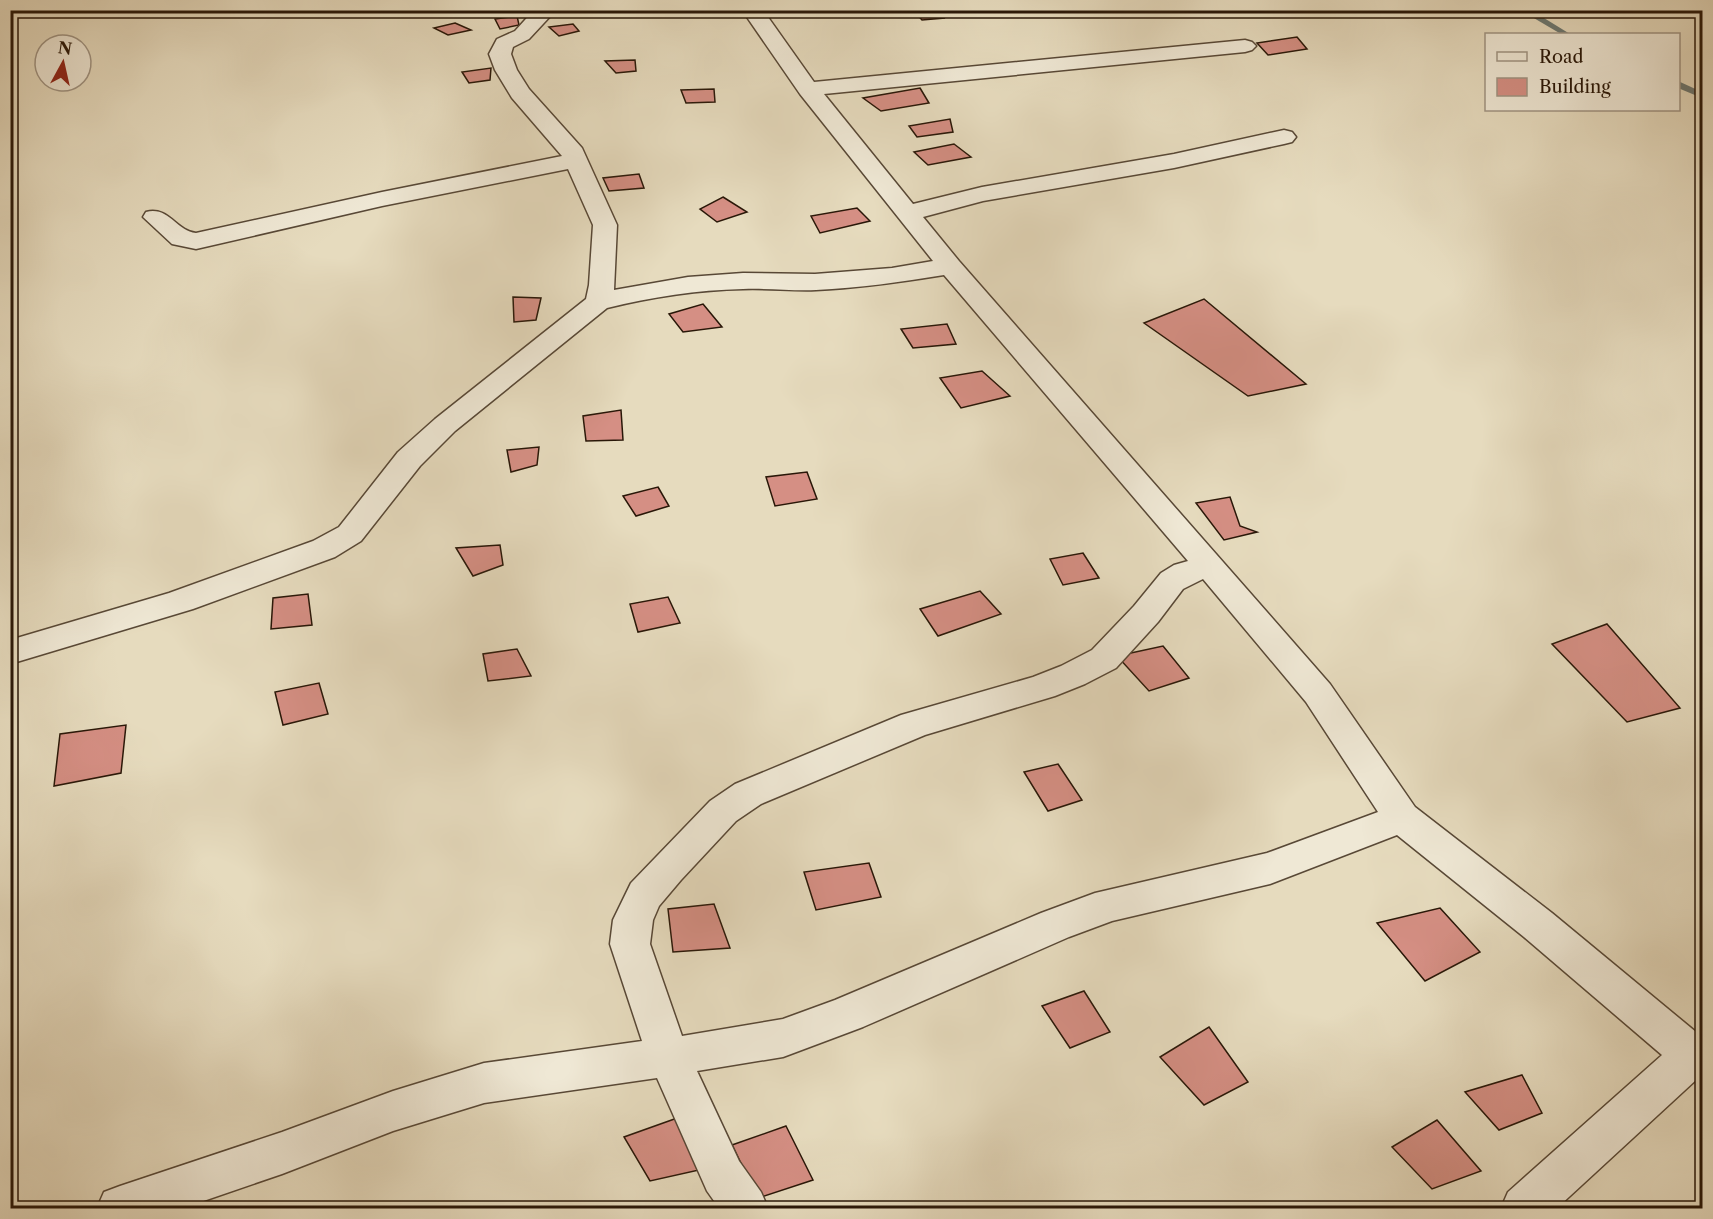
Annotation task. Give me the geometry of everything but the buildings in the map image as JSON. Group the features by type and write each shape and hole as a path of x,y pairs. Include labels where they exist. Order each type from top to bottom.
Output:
{"street":[{"path":"546,10 522,35 504,43 500,54 506,70 520,93 552,126 577,160 605,225 602,285 598,302"},
{"path":"752,10 808,88 950,266 1318,693 1402,818 1520,911 1698,1059 1524,1209"},
{"path":"808,88 1245,46"},
{"path":"909,213 982,194 1174,160 1284,137"},
{"path":"155,218 181,238 196,241 577,160"},
{"path":"10,652 180,601 324,549 342,540 357,526 409,459 445,425 598,302 639,292 687,285 742,281 815,282 892,276 950,266"},
{"path":"745,1209 723,1176 669,1057 630,944 633,920 645,895 723,811 748,794 914,725 1031,691 1073,675 1104,659 1131,631 1172,581 1185,573 1210,565"},
{"path":"120,1209 282,1153 393,1111 484,1083 669,1057 783,1038 848,1014 1055,925 1110,905 1270,868 1402,818"}],"waterway":[{"path":"1524,10 1564,33"},
{"path":"1680,85 1702,95"}]}
